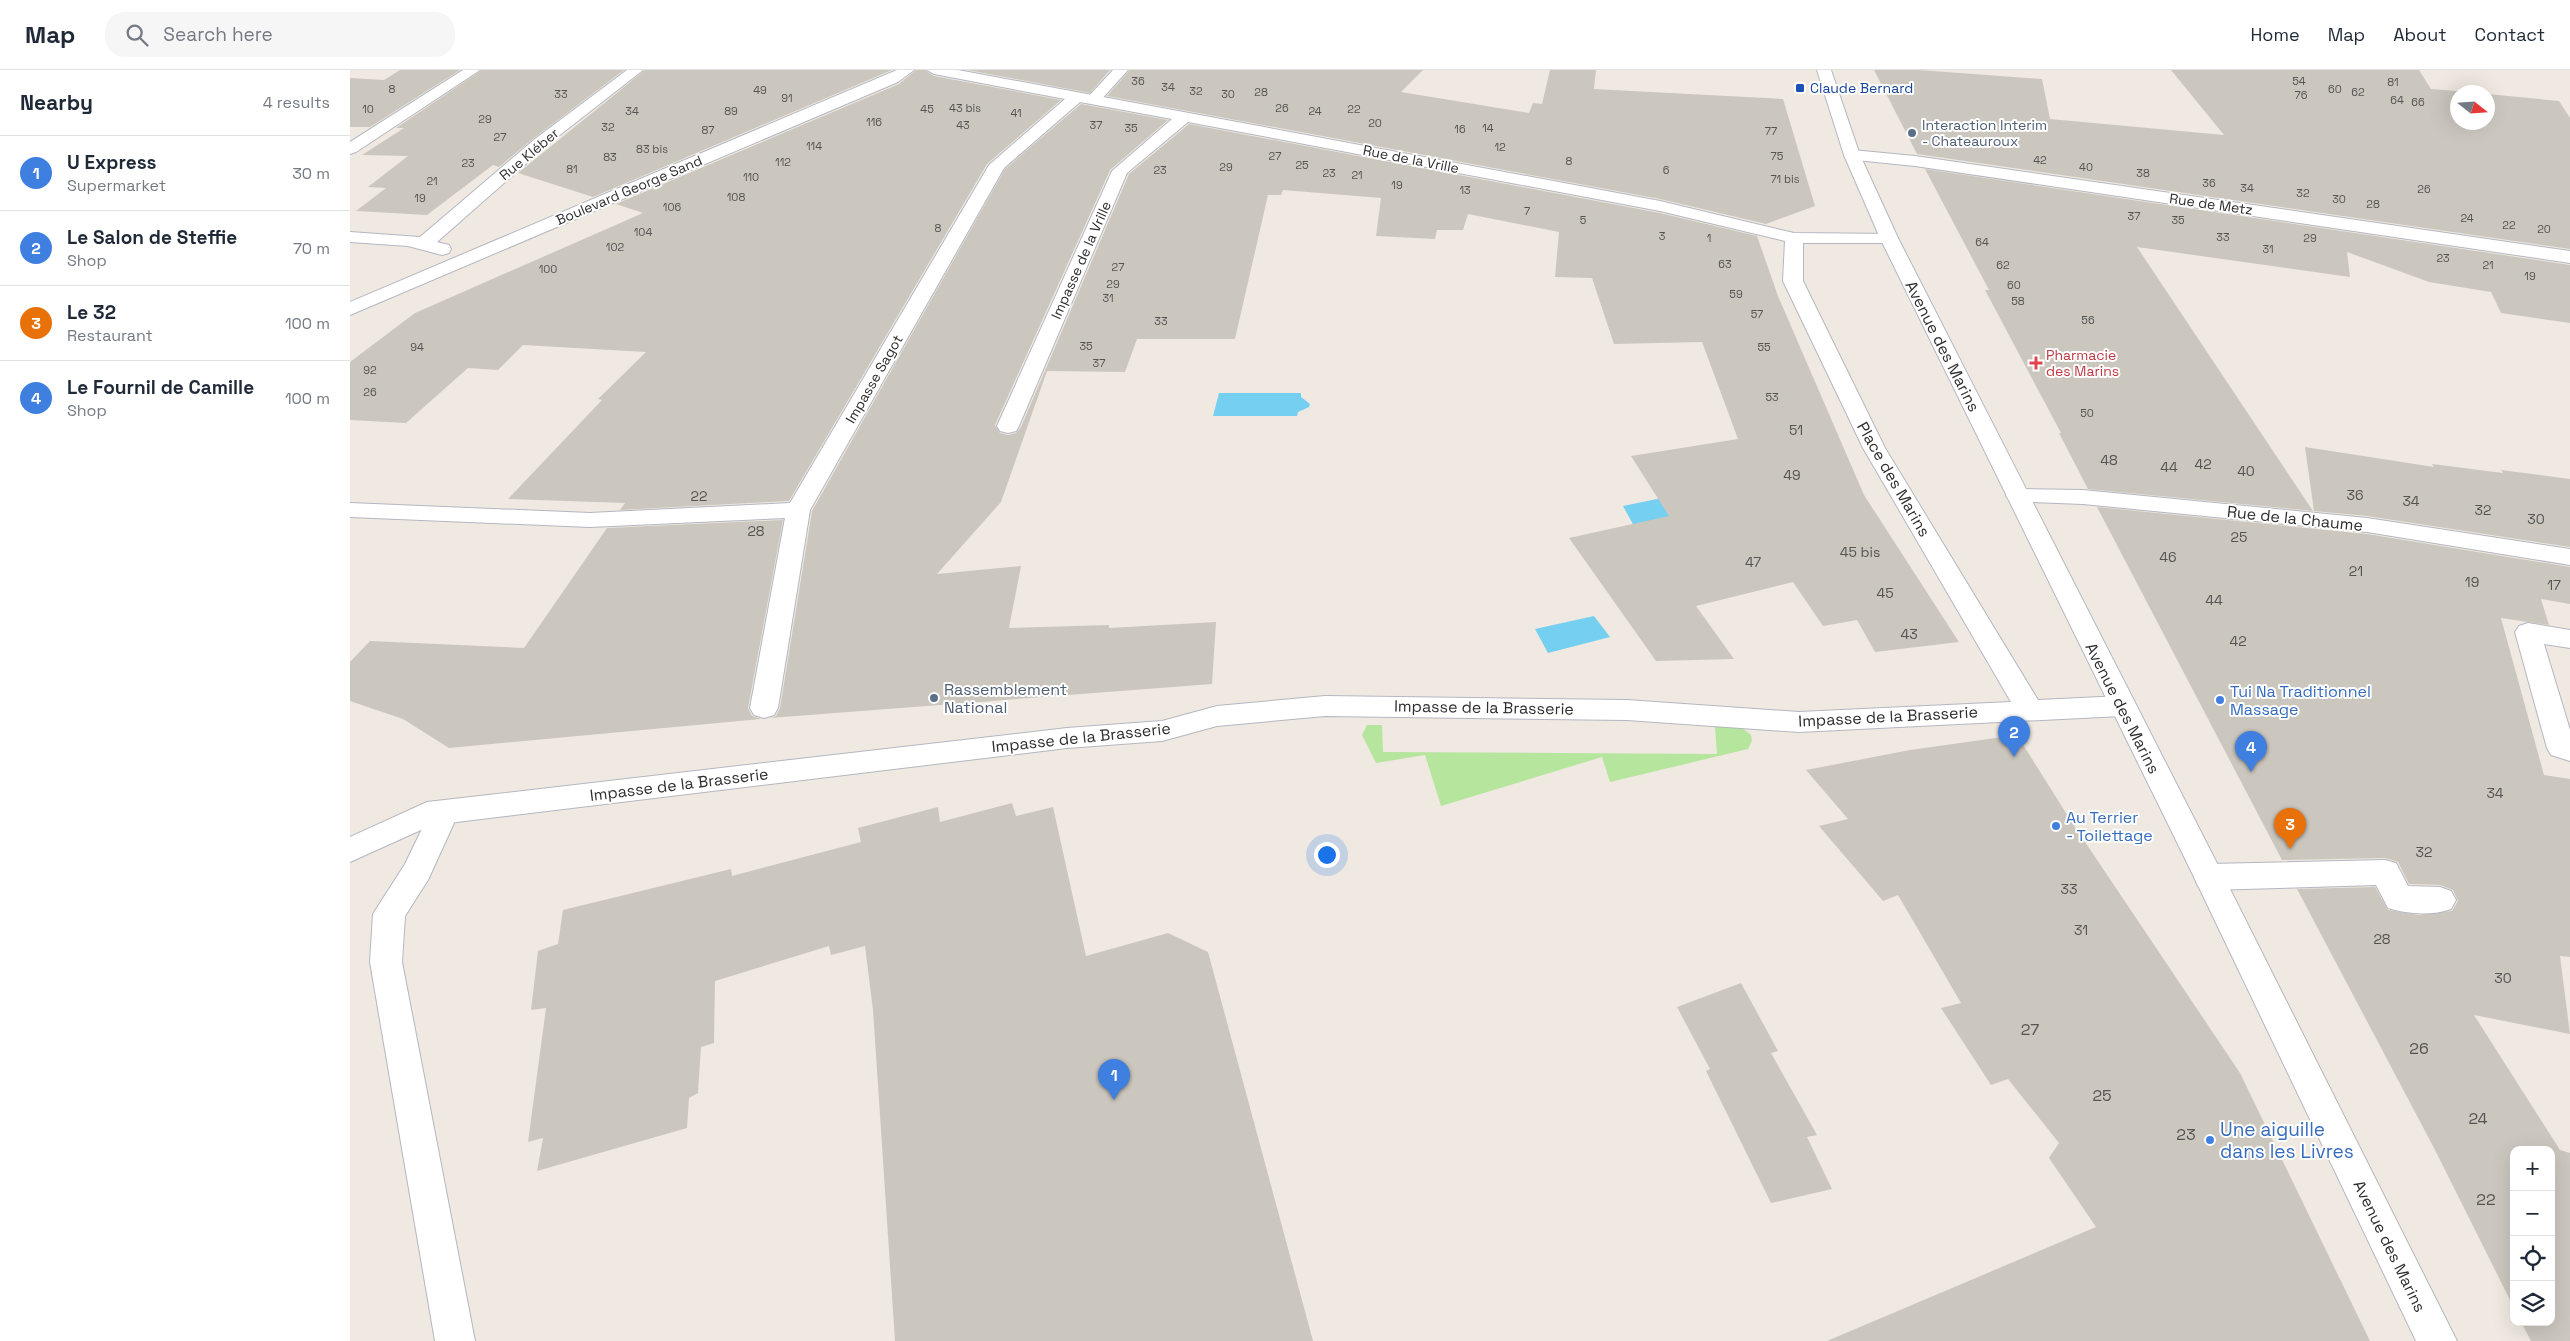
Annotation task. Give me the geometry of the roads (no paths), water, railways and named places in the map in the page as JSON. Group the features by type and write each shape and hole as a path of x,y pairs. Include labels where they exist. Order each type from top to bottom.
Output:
{"street":[{"path":"350,149 473,70"},
{"name":"Rue Kléber","path":"426,242 541,142 636,70"},
{"name":"Boulevard George Sand","path":"350,309 893,78 907,70"},
{"name":"Rue de la Vrille","path":"934,70 1660,206 1794,238 1888,238"},
{"name":"Impasse Sagot","path":"764,708 798,510 997,165 1121,70"},
{"name":"Avenue des Marins","path":"1824,70 1852,155 1888,238 2209,876 2437,1341"},
{"name":"Impasse de la Vrille","path":"1008,426 1120,171 1185,116"},
{"name":"Rue de Metz","path":"1852,155 1924,162 2570,257"},
{"path":"350,237 404,238 426,242 465,259"},
{"name":"Place des Marins","path":"1794,238 1793,281 1874,448 2029,709"},
{"name":"Rue de la Chaume","path":"2018,496 2084,497 2367,525 2570,557"},
{"path":"350,510 590,520 798,510"},
{"path":"2570,639 2528,632 2561,748 2570,750"},
{"name":"Impasse de la Brasserie","path":"350,850 427,814 1067,738 1162,731 1217,716 1325,706 1627,710 1800,722 2029,709 2122,706"},
{"path":"444,812 418,871 389,914 386,962 455,1341"},
{"path":"2209,876 2385,872 2399,899 2440,900"}],"water":[{"path":"1219,393 1301,393 1301,397 1310,404 1309,407 1298,412 1297,416 1213,416"},
{"path":"1691,492 1706,512 1635,528 1623,506"},
{"path":"1594,616 1610,637 1548,653 1535,629"}],"place":[{"name":"Claude Bernard","path":"1800,88"},
{"name":"Interaction Interim - Chateauroux","path":"1912,133"},
{"name":"Pharmacie des Marins","path":"2036,363"},
{"name":"Rassemblement National","path":"934,698"},
{"name":"Tui Na Traditionnel Massage","path":"2220,700"},
{"name":"Le Salon de Steffie","path":"2014,757"},
{"name":"Le Fournil de Camille","path":"2251,772"},
{"name":"Au Terrier - Toilettage","path":"2056,826"},
{"name":"Le 32","path":"2290,849"},
{"name":"U Express","path":"1114,1100"},
{"name":"Une aiguille dans les Livres","path":"2210,1140"}]}
